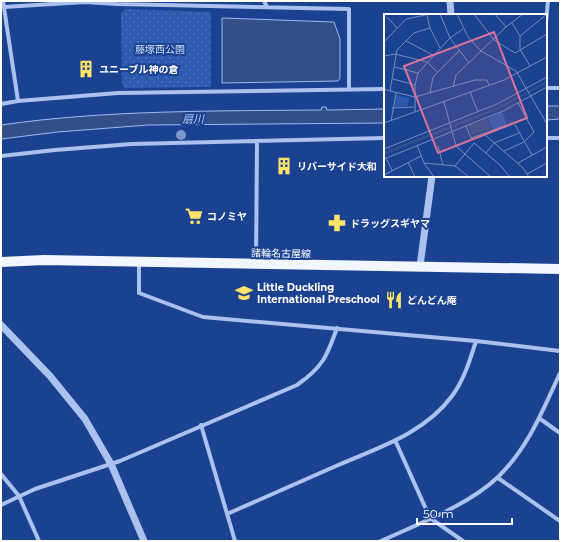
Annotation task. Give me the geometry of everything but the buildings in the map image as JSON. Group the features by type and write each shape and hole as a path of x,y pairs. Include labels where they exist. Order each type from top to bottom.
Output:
{"main road":[{"name":"諸輪名古屋線","path":"1,262 44,260 560,269"}],"street":[{"path":"3,1 18,101"},
{"path":"264,1 267,7"},
{"path":"450,1 451,14"},
{"path":"547,14 548,1"},
{"path":"4,7 85,2 348,9 349,88"},
{"path":"1,104 18,101 118,93 349,88 384,89"},
{"path":"547,88 560,88"},
{"path":"1,156 132,144 384,138"},
{"path":"547,138 560,138"},
{"path":"256,264 257,141"},
{"path":"420,266 432,177"},
{"path":"139,262 139,293 203,317 476,341 560,351"},
{"path":"1,325 50,376 85,419 111,464 144,541"},
{"path":"1,505 35,489 111,464 297,384 308,377 325,358 337,328"},
{"path":"227,514 395,440 424,424 439,412 452,396 465,372 476,341"},
{"path":"381,541 454,508 498,478 528,438 560,373"},
{"path":"539,418 560,433"},
{"path":"201,425 235,541"},
{"path":"395,440 430,518 463,541"},
{"path":"1,474 19,496 39,541"},
{"path":"498,478 560,521"}],"green space":[{"name":"藤塚西公園","path":"125,9 211,12 211,87 125,88 122,84 121,13"}],"water":[{"path":"222,18 334,22 340,39 340,78 338,81 222,83"},
{"path":"547,106 560,106 560,119 547,120"},
{"name":"扇川","path":"322,107 326,107 327,110 384,109 384,123 148,125 58,132 1,139 1,125 80,116 160,112 321,110"}],"place":[{"name":"ユニーブル神の倉","path":"86,69"},
{"name":"リバーサイド大和","path":"284,166"},
{"name":"コノミヤ","path":"194,216"},
{"name":"ドラッグスギヤマ","path":"337,223"},
{"name":"Little Duckling International Preschool","path":"244,293"},
{"name":"どんどん庵","path":"394,300"}]}
